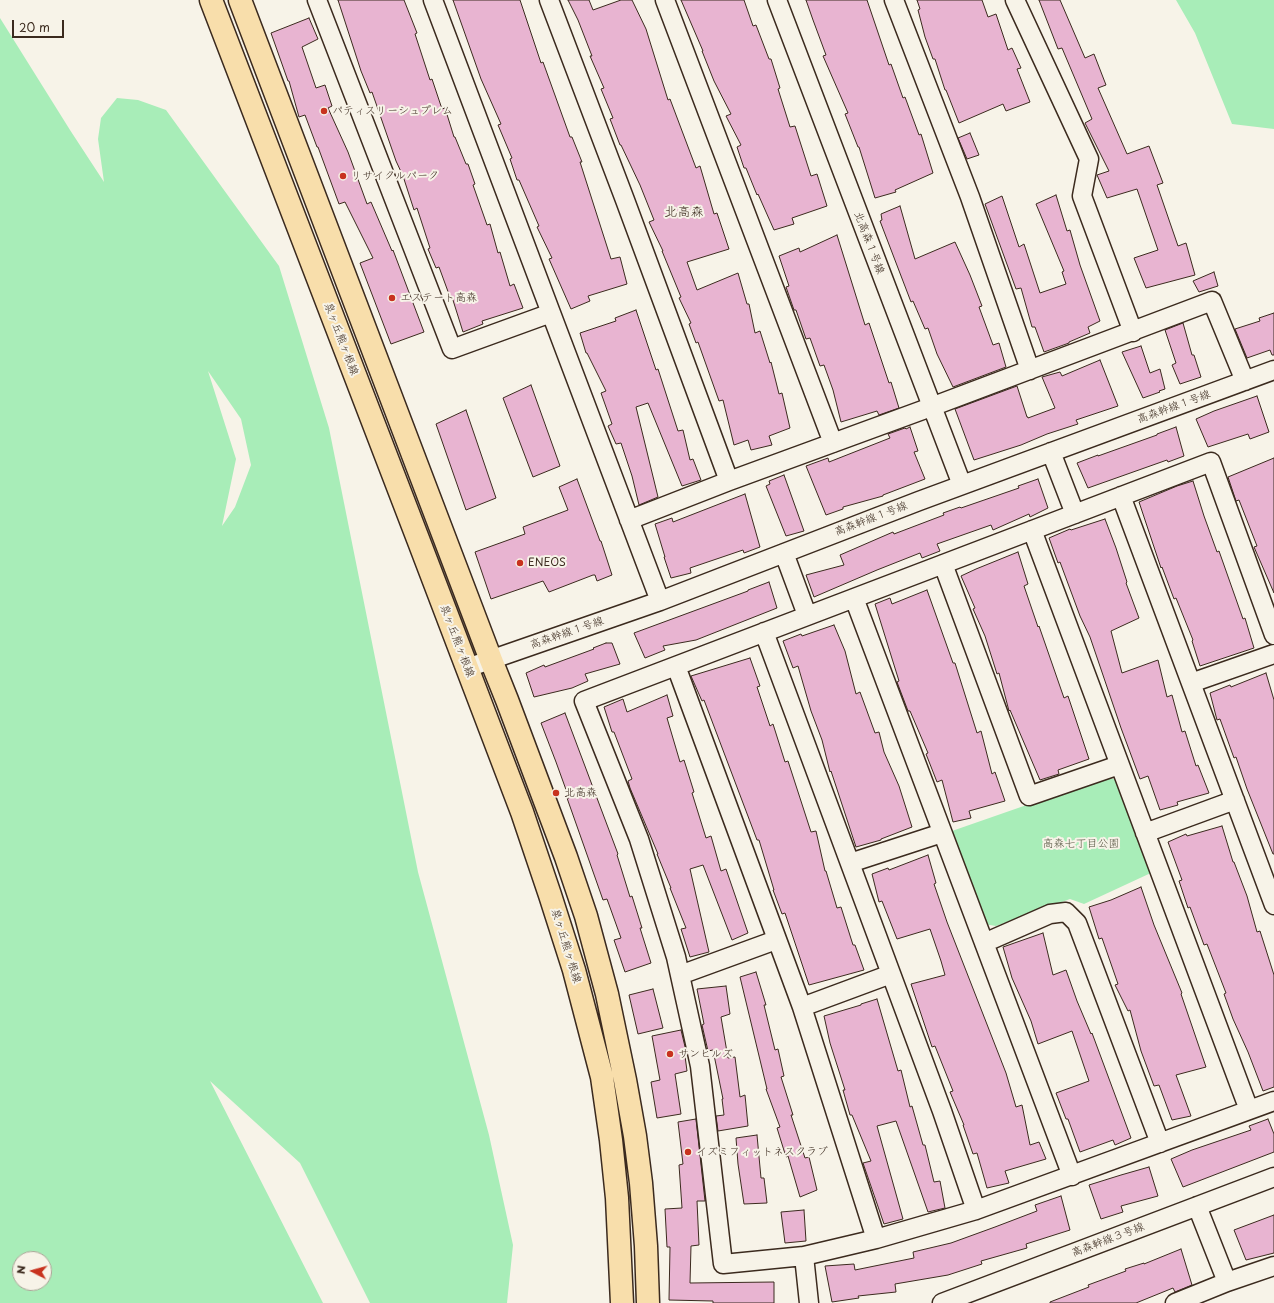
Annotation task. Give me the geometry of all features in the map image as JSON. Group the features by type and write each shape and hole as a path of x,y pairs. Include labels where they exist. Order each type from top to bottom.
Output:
{"main road":[{"name":"泉ヶ丘熊ヶ根線","path":"211,0 416,531 516,798 550,895 574,970 603,1084 616,1191 622,1303"},
{"path":"240,0 490,660 507,700 566,857 586,916 607,994 625,1080 641,1183 646,1246 648,1303"}],"street":[{"path":"317,0 452,349 551,314"},
{"path":"433,0 660,601"},
{"path":"549,0 729,481"},
{"path":"665,0 833,443"},
{"name":"北高森１号線","path":"777,0 962,485"},
{"path":"894,0 970,197 1030,370"},
{"path":"1015,0 1089,159 1082,196 1132,332"},
{"path":"629,520 729,481 932,407 1212,301 1245,381"},
{"name":"高森幹線１号線","path":"467,668 660,601 962,485 1274,370"},
{"path":"1051,452 1075,514"},
{"path":"1274,635 1211,462 584,701 639,839 676,957 700,1066 723,1264 804,1256 876,1239 976,1210 1274,1101"},
{"path":"1121,496 1235,800 1269,877 1274,905"},
{"path":"1032,530 1248,1110"},
{"path":"784,553 807,615"},
{"path":"943,564 1029,796 1119,765"},
{"path":"854,598 1072,1176"},
{"path":"764,632 939,1104 976,1210"},
{"path":"1191,683 1274,654"},
{"path":"676,666 802,1007 876,1239"},
{"path":"1145,833 1235,800"},
{"path":"850,863 942,833"},
{"path":"984,943 1050,914 1066,912 1077,923 1160,1143"},
{"path":"680,975 776,940"},
{"path":"802,1007 891,974"},
{"name":"高森幹線３号線","path":"946,1303 1274,1177"},
{"path":"1197,1206 1227,1282"},
{"path":"804,1256 809,1303"},
{"path":"1177,1303 1227,1282 1274,1266"}],"green space":[{"path":"1176,0 1274,0 1274,129 1232,124 1195,33"},
{"path":"0,18 104,182 98,139 101,118 117,98 138,100 166,110 279,266 329,428 418,872 489,1135 513,1245 507,1303 370,1303 300,1163 210,1081 323,1303 0,1303","holes":["208,371 241,419 251,465 235,507 222,526 236,459"]},
{"name":"高森七丁目公園","path":"1107,777 1120,781 1153,872 1084,904 1070,899 996,926 984,924 952,831"}],"building":[{"path":"338,0 404,0 417,33 415,34 430,80 432,79 442,109 445,108 454,137 466,164 468,164 475,184 473,185 487,225 490,224 498,253 500,252 510,286 514,284 523,308 482,321 483,324 463,332 452,297 450,297 439,267 436,268 428,249 430,248 417,208 414,210 372,92 370,93 361,71"},
{"path":"453,0 520,0 541,63 543,62 570,137 572,137 582,162 580,162 611,259 620,257 627,284 588,296 590,301 571,309 549,259 552,258 537,227 539,226 519,180 517,180 510,159 512,158 498,125 501,124 481,79"},
{"path":"568,0 589,0 593,10 621,0 632,0 646,29 668,100 670,99 696,168 700,166 714,214 717,213 729,249 687,262 697,290 738,273 747,304 749,304 755,333 760,331 770,363 771,362 779,394 782,393 790,428 769,436 772,445 751,450 748,440 734,445 723,400 719,401 698,342 696,343 689,324 691,323 679,298 681,297 663,251 649,222 654,220 640,185 620,145 610,119 613,118 601,89 604,88 590,56 592,56 578,20"},
{"path":"681,0 744,0 753,26 756,25 769,59 771,59 780,88 778,89 790,127 795,126 811,176 817,174 827,206 792,218 794,224 774,230 746,168 744,168 737,147 741,145 726,116 731,114 714,81"},
{"path":"806,0 867,0 889,65 891,64 903,98 905,97 919,135 921,134 933,173 895,190 896,192 875,198 859,147 845,114 848,113 823,56 826,55"},
{"path":"917,0 982,0 988,17 996,14 1008,50 1012,48 1021,68 1017,69 1030,102 1006,111 1003,104 959,123 945,90 935,59 933,59 925,37"},
{"path":"1039,0 1060,0 1085,58 1094,54 1106,85 1098,88 1127,154 1149,146 1163,183 1157,185 1178,246 1186,243 1195,275 1146,288 1134,258 1158,250 1137,189 1107,198 1097,175 1109,171 1085,123 1092,119 1062,48 1058,49"},
{"path":"309,18 318,39 302,47 316,88 325,85 332,106 328,108 348,152 367,204 371,202 392,251 393,250 424,332 391,344 360,263 373,258 345,202 339,204 305,115 299,117 289,81 271,33"},
{"path":"970,133 979,155 967,159 958,138"},
{"path":"1056,195 1067,231 1070,230 1080,265 1100,321 1088,327 1090,333 1069,343 1044,352 1035,327 1032,327 1021,288 1016,289 985,204 1002,196 1019,247 1024,244 1040,293 1066,284 1062,272 1064,271 1036,204"},
{"path":"900,206 915,259 955,242 982,306 979,307 993,345 999,343 1006,367 953,387 937,354 928,328 925,329 913,301 911,302 880,221 882,220 881,214"},
{"path":"837,235 865,325 869,323 899,408 879,415 877,411 841,422 833,390 824,365 820,366 810,338 806,339 796,310 794,310 786,287 789,286 779,256 799,248 800,252"},
{"path":"1214,272 1218,286 1199,292 1193,281"},
{"path":"636,310 656,370 658,369 678,431 683,430 690,460 693,459 701,480 682,486 648,403 636,407 658,497 639,505 632,476 621,443 616,444 608,426 612,424 601,393 606,391 586,353 580,333 616,321 615,318"},
{"path":"1274,313 1274,355 1272,355 1270,350 1247,358 1235,329 1260,321 1259,318"},
{"path":"1183,323 1192,355 1194,355 1201,377 1180,384 1172,365 1176,363 1165,330"},
{"path":"1141,346 1150,373 1160,369 1165,389 1143,398 1122,352"},
{"path":"1100,360 1118,406 1076,420 1078,424 974,460 955,409 1017,386 1028,418 1055,408 1042,377 1060,372 1062,376"},
{"path":"531,385 560,466 533,477 503,398"},
{"path":"1257,396 1269,432 1250,439 1248,434 1208,447 1196,419"},
{"path":"466,410 496,498 466,510 436,424"},
{"path":"910,427 918,451 914,452 925,479 883,496 843,507 843,509 826,515 806,466 828,458 829,462 890,438 888,434"},
{"path":"1176,427 1184,456 1168,462 1167,460 1088,488 1077,463"},
{"path":"1274,458 1274,593 1254,547 1257,546 1239,500 1236,501 1228,477"},
{"path":"784,475 804,531 786,536 766,486 770,484 769,481"},
{"path":"577,479 601,541 612,575 597,581 595,575 593,575 549,592 543,581 491,599 475,552 525,534 523,527 568,510 559,487"},
{"path":"1038,479 1048,508 1030,517 1029,514 993,530 991,525 937,544 940,551 922,558 920,553 814,597 806,575 844,565 840,555 893,532 894,534 944,515 943,513 1019,488 1018,486"},
{"path":"1193,481 1217,552 1219,551 1243,619 1245,618 1254,648 1200,666 1192,641 1193,640 1176,598 1174,599 1162,567 1161,568 1139,502"},
{"path":"745,494 760,547 744,553 743,550 690,568 691,573 671,578 655,524 672,518 673,522"},
{"path":"1105,519 1139,618 1111,631 1122,673 1158,660 1167,697 1172,695 1182,732 1185,731 1196,766 1198,765 1209,793 1177,802 1178,805 1160,810 1148,776 1140,779 1090,637 1080,616 1060,562 1058,563 1049,538 1070,529 1071,530"},
{"path":"1018,552 1028,584 1024,586 1038,627 1039,626 1064,698 1068,696 1089,759 1058,770 1059,774 1040,780 1010,710 1009,711 999,673 997,674 985,636 973,609 975,608 961,576"},
{"path":"769,582 777,608 696,640 663,646 665,650 645,658 634,633"},
{"path":"927,590 953,663 955,663 977,733 981,731 992,774 995,772 1005,801 969,811 971,818 953,822 942,780 937,782 926,754 928,753 910,711 908,711 897,682 899,681 875,604 890,598 892,604"},
{"path":"834,625 845,651 856,694 860,692 875,733 879,732 884,752 899,786 912,827 881,840 856,847 831,771 830,772 822,740 811,711 798,666 793,668 783,641 801,634 802,636"},
{"path":"606,643 612,643 620,664 585,674 588,681 572,688 534,697 526,673 544,665 545,667 594,649 593,648"},
{"path":"750,658 760,686 757,687 770,726 773,724 785,762 788,761 811,832 816,831 825,871 837,908 841,907 853,945 855,945 864,970 809,985 785,913 782,914 773,890 759,840 757,840 704,700 702,701 691,676"},
{"path":"1266,673 1274,700 1274,854 1247,789 1236,757 1234,758 1220,719 1217,720 1210,693 1230,685 1231,687"},
{"path":"667,695 673,716 667,718 680,762 684,760 694,792 692,793 706,838 711,836 721,871 726,869 748,933 732,940 703,865 690,869 709,952 690,957 681,929 686,928 658,854 630,788 628,781 632,779 614,732 612,732 604,707 623,699 627,712"},
{"path":"565,713 618,854 617,855 630,897 632,896 642,928 640,928 651,963 625,972 614,940 621,938 607,899 603,900 567,798 569,798 541,723"},
{"path":"1222,826 1233,862 1247,896 1257,932 1260,931 1274,975 1274,1087 1263,1091 1233,1019 1224,994 1226,993 1207,944 1204,945 1190,907 1188,908 1179,881 1182,880 1168,842 1186,834 1187,836"},
{"path":"928,855 936,883 934,884 947,922 1006,1073 1016,1107 1022,1105 1030,1145 1039,1142 1046,1159 1005,1171 1009,1183 987,1188 977,1153 973,1154 964,1125 950,1092 953,1091 935,1046 932,1047 911,984 945,975 930,929 897,939 882,901 879,902 872,874 888,868 889,870"},
{"path":"1141,887 1154,925 1182,993 1181,994 1206,1067 1176,1075 1191,1116 1172,1120 1159,1085 1154,1086 1141,1051 1130,1010 1128,1011 1115,985 1118,984 1102,938 1099,939 1089,907 1111,900"},
{"path":"1043,933 1053,975 1066,970 1077,1001 1091,1034 1092,1033 1131,1138 1115,1145 1113,1140 1080,1152 1068,1119 1066,1119 1056,1093 1089,1081 1072,1031 1038,1044 1031,1021 1012,978 1003,947"},
{"path":"756,972 766,1005 764,1005 775,1050 778,1049 784,1076 781,1077 793,1115 791,1115 805,1158 809,1157 817,1190 800,1197 788,1156 786,1157 777,1128 780,1127 766,1089 740,977"},
{"path":"726,986 730,1014 721,1017 728,1058 735,1057 740,1097 745,1095 748,1126 718,1131 716,1116 724,1115 723,1099 713,1050 708,1051 702,1025 704,1024 697,989"},
{"path":"653,989 663,1028 638,1034 629,995"},
{"path":"877,999 898,1071 901,1070 910,1107 912,1106 923,1145 925,1145 934,1182 940,1181 945,1208 928,1212 896,1121 877,1126 903,1219 884,1224 863,1163 871,1161 852,1115 850,1115 843,1090 845,1090 830,1043 824,1016"},
{"path":"681,1030 687,1055 685,1056 687,1071 675,1074 681,1114 657,1118 651,1082 660,1080 652,1036"},
{"path":"696,1119 705,1201 697,1201 699,1245 691,1246 690,1283 774,1282 774,1303 713,1303 713,1301 669,1300 670,1247 667,1247 665,1209 682,1208 679,1165 683,1164 678,1122"},
{"path":"1268,1119 1274,1134 1274,1152 1183,1187 1171,1159 1192,1150 1251,1130 1249,1126"},
{"path":"757,1135 761,1178 764,1178 767,1203 744,1204 736,1138"},
{"path":"1149,1167 1158,1196 1121,1206 1123,1212 1101,1219 1089,1185"},
{"path":"1061,1196 1070,1230 1026,1244 1027,1248 981,1261 982,1264 948,1275 895,1284 896,1292 858,1296 859,1298 832,1302 825,1266 854,1264 855,1270 914,1258 913,1252 951,1243 995,1227 1037,1211 1035,1205"},
{"path":"804,1210 806,1241 785,1243 781,1212"},
{"path":"1274,1215 1274,1253 1246,1260 1234,1230"},
{"path":"1181,1249 1192,1285 1175,1292 1173,1288 1136,1303 1050,1303 1089,1287 1088,1285 1126,1271 1125,1269 1144,1264"}],"place":[{"name":"パティスリーシュプレム","path":"324,111"},
{"name":"リサイクルパーク","path":"343,176"},
{"name":"エステート高森","path":"392,298"},
{"name":"ENEOS","path":"520,563"},
{"name":"北高森","path":"556,793"},
{"name":"サンヒルズ","path":"670,1054"},
{"name":"イズミフィットネスクラブ","path":"688,1152"}],"district":[{"name":"北高森","path":"684,212"}]}
